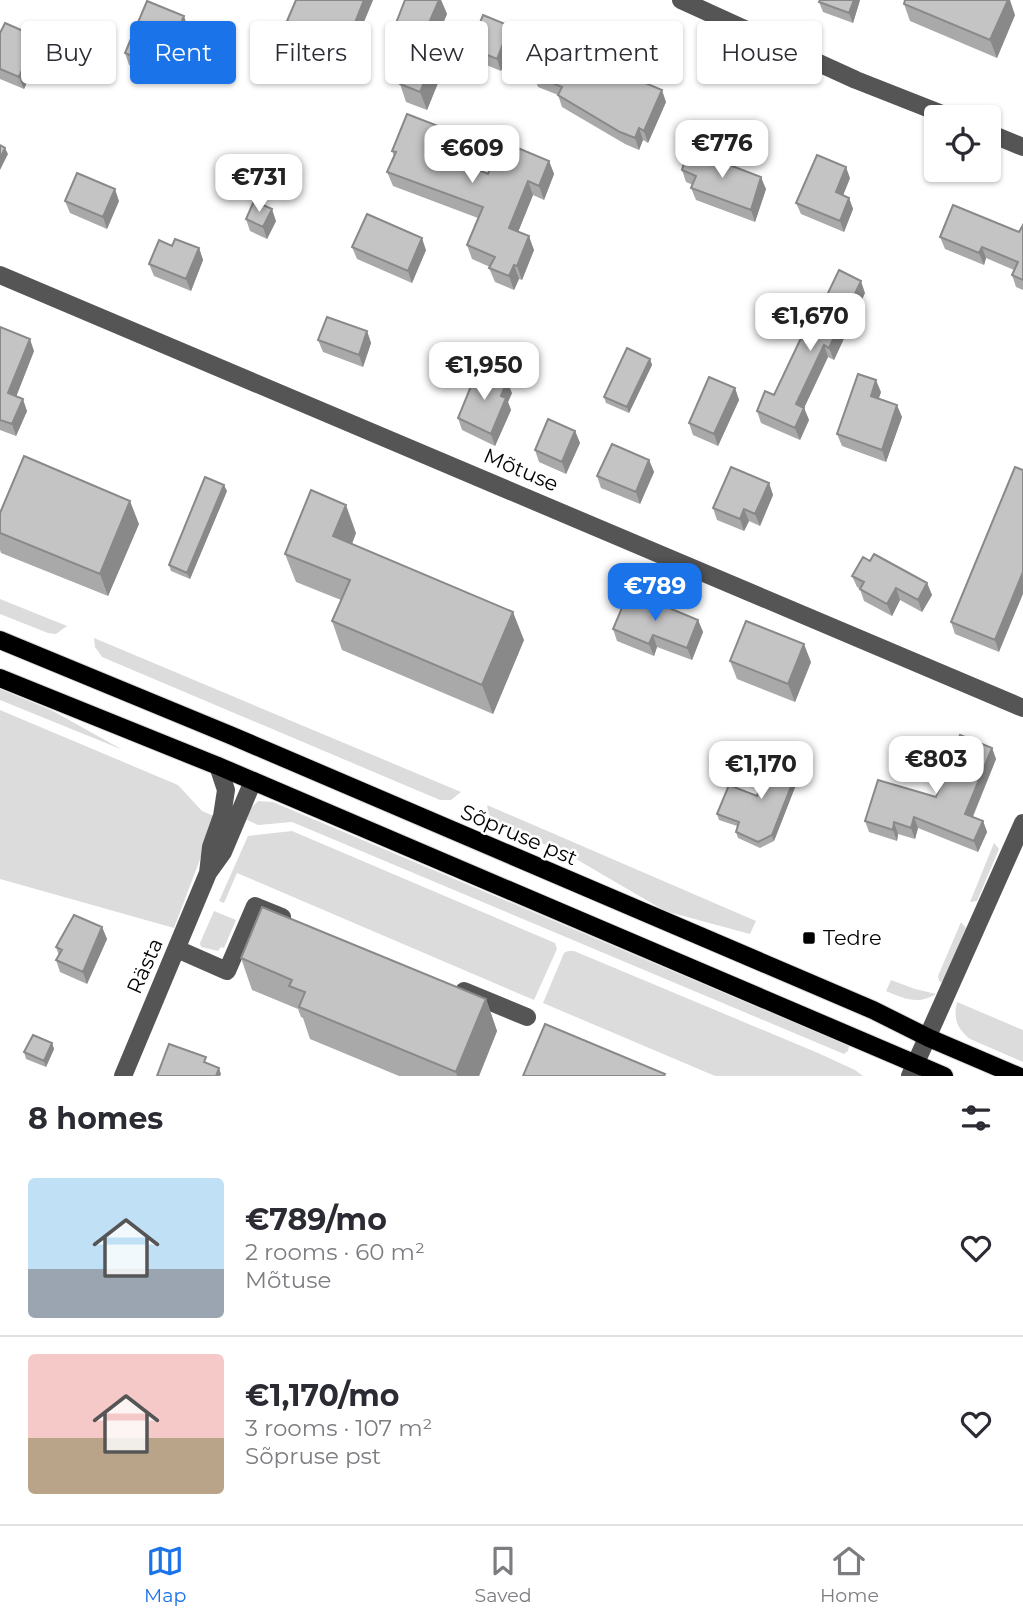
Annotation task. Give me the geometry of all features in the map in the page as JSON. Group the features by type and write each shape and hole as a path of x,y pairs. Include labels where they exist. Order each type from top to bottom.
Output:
{"main road":[{"name":"Sõpruse pst","path":"0,640 230,735 873,1010 929,1038 1018,1076"},
{"path":"0,678 253,781 914,1070 944,1076"}],"street":[{"path":"681,0 856,80 924,107"},
{"path":"1001,138 1023,147"},
{"name":"Mõtuse","path":"0,275 1023,708"},
{"name":"Rästa","path":"208,873 211,847 222,816 226,790 218,766"},
{"name":"Rästa","path":"123,1076 208,873 223,852 253,781"},
{"path":"914,1070 1023,823"},
{"path":"177,949 227,971 255,906 294,922"},
{"path":"449,985 537,1022"}],"shaded area":[{"path":"0,599 67,626 56,634 48,633 0,614"},
{"path":"94,638 461,792 451,800 440,800 102,657 95,647"},
{"path":"0,689 51,710 123,750 0,700"},
{"path":"0,710 178,785 202,811 216,817 174,928 0,879"},
{"path":"258,801 273,802 849,1046 848,1051 844,1054 292,822 258,825 247,820 249,810"},
{"path":"487,805 756,921 750,934 665,911 564,852 497,825 489,815"},
{"path":"292,831 555,943 557,949 534,1000 237,873 224,903 219,901 248,836"},
{"path":"994,843 999,849 977,901 970,902"},
{"path":"214,911 236,920 224,948 221,947 218,951 201,947 200,943"},
{"path":"961,922 966,928 943,983 938,976"},
{"path":"574,951 818,1053 863,1076 715,1076 543,1003 564,953"},
{"path":"891,980 936,994 917,1000 905,998 886,991"},
{"path":"957,1002 1023,1030 1023,1062 970,1039 959,1027 956,1018"}],"building":[{"path":"296,0 364,0 356,21 287,21"},
{"path":"405,0 439,0 430,21 397,21"},
{"path":"854,0 849,13 819,2"},
{"path":"905,0 1008,0 990,40 904,4"},
{"path":"147,1 184,16 182,21 139,21"},
{"path":"483,15 502,23 502,46 497,59 488,55 488,21 481,21"},
{"path":"5,23 21,30 19,77 0,69 0,33"},
{"path":"130,41 130,55 125,53"},
{"path":"400,84 423,84 420,92"},
{"path":"555,84 648,84 662,90 644,131 639,128 635,138 558,95 562,87"},
{"path":"407,114 456,133 450,147 454,149 450,158 488,174 501,141 549,161 539,186 528,181 509,228 529,236 517,266 514,265 509,276 489,268 495,257 467,245 483,207 387,172 396,152 392,151"},
{"path":"0,145 5,148 0,159"},
{"path":"688,149 761,177 751,210 691,188 696,176 682,170"},
{"path":"817,155 846,167 836,192 849,198 840,221 796,203"},
{"path":"77,173 115,189 103,217 65,201"},
{"path":"254,201 272,209 263,227 246,219"},
{"path":"953,205 1019,232 1023,225 1023,280 1012,275 1018,262 982,247 979,253 940,237"},
{"path":"367,214 422,238 408,271 352,247"},
{"path":"175,239 199,248 186,279 149,264 159,240 172,246"},
{"path":"839,270 861,281 829,348 824,345 796,404 804,408 795,428 757,411 765,391 774,395 801,338 805,341"},
{"path":"327,317 367,331 359,355 318,340"},
{"path":"0,327 30,339 8,393 23,399 12,424 0,420"},
{"path":"627,348 650,359 627,407 604,397"},
{"path":"478,369 507,381 501,396 506,398 491,434 458,418"},
{"path":"858,374 876,380 871,396 897,405 882,450 837,434"},
{"path":"709,377 735,388 714,434 689,423"},
{"path":"548,419 575,431 562,462 535,450"},
{"path":"612,444 649,460 636,492 597,476"},
{"path":"24,456 130,501 100,574 0,533 0,513"},
{"path":"731,467 769,483 755,514 744,509 740,519 713,508"},
{"path":"1015,467 1023,470 1023,572 995,640 951,622"},
{"path":"205,477 224,485 187,573 169,565"},
{"path":"311,490 346,505 333,536 513,612 482,685 332,621 350,580 285,554"},
{"path":"874,554 927,583 918,600 896,588 887,604 860,589 864,582 852,576 863,557 870,561"},
{"path":"638,595 698,620 687,648 653,635 649,644 613,629 624,603 633,607"},
{"path":"746,621 804,644 788,684 730,661"},
{"path":"960,735 992,748 965,814 983,821 974,841 914,817 911,828 894,822 893,830 865,821 878,780 936,797"},
{"path":"772,755 799,766 772,835 758,842 736,832 739,822 717,814 729,785 757,796"},
{"path":"262,907 486,999 456,1072 299,1007 305,992 289,986 292,980 241,958"},
{"path":"74,915 102,927 83,972 56,960 62,950 56,947"},
{"path":"545,1024 665,1074 523,1076"},
{"path":"33,1035 52,1043 44,1061 24,1052"},
{"path":"169,1044 206,1057 204,1062 219,1068 216,1076 157,1076"}],"place":[{"name":"Tedre","path":"809,938"}]}
